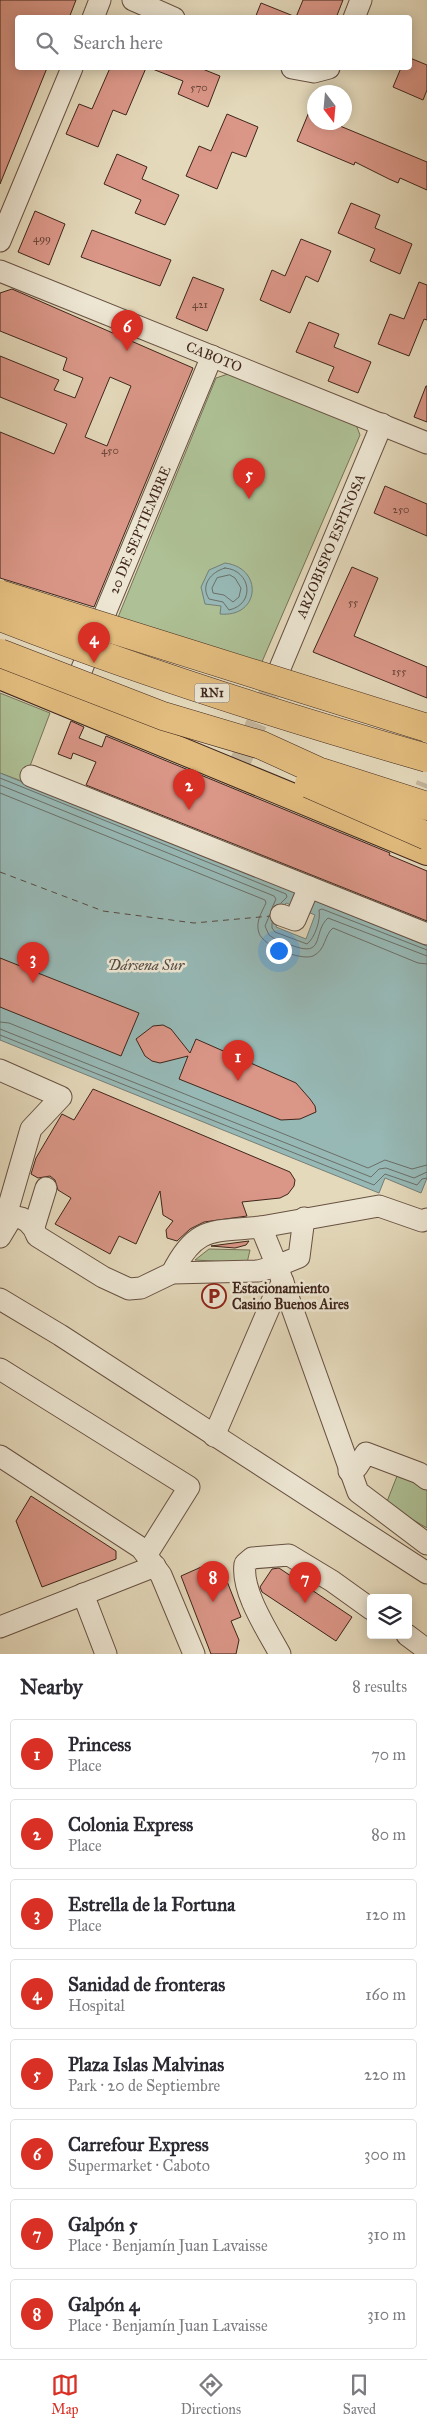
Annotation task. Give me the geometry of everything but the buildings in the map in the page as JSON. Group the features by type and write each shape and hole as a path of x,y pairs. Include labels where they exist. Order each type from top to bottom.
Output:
{"highway":[{"path":"0,594 427,728"},
{"name":"RN1","path":"0,617 111,659 197,688 427,758"},
{"path":"0,653 163,716 427,836"},
{"path":"163,716 427,790"},
{"path":"261,745 318,772 427,806"}],"main road":[{"path":"0,676 427,852"}],"street":[{"path":"94,15 100,0"},
{"path":"134,0 167,15"},
{"path":"355,15 361,0"},
{"path":"0,241 5,217 71,70"},
{"path":"299,70 323,70"},
{"name":"CABOTO","path":"0,271 427,443"},
{"name":"20 DE SEPTIEMBRE","path":"68,703 212,356"},
{"name":"ARZOBISPO ESPINOSA","path":"280,668 382,424"},
{"path":"31,776 427,934"},
{"path":"281,915 295,920 309,887"},
{"path":"0,1070 61,1097 31,1129 14,1216"},
{"path":"0,1237 6,1224 12,1217 46,1188"},
{"path":"172,1273 181,1254 190,1244 212,1231 261,1227 379,1206 422,1221 427,1219"},
{"path":"14,1216 37,1236 123,1287 141,1288 172,1273 258,1272 280,1274"},
{"path":"214,1436 273,1299 280,1274 300,1257 304,1218"},
{"path":"261,1227 280,1274 358,1492 367,1501 427,1544"},
{"path":"0,1299 60,1335 427,1573"},
{"path":"0,1369 189,1487 151,1560 83,1594 0,1627"},
{"path":"349,1471 358,1468 366,1453 418,1473 427,1479"},
{"path":"0,1456 134,1541 151,1560 169,1592 194,1654"},
{"path":"352,1524 367,1501"},
{"path":"280,1654 256,1610 244,1572 245,1564 252,1558 289,1555 332,1581 367,1606"},
{"path":"83,1594 106,1654"},
{"path":"412,1639 427,1650"}],"green space":[{"path":"228,374 355,422 360,435 258,671 114,627 216,378"},
{"path":"0,693 50,713 24,782 0,773"},
{"path":"209,1249 250,1250 247,1263 195,1260"},
{"path":"399,1471 427,1487 427,1528 386,1504"}],"water":[{"path":"225,563 238,567 246,574 251,582 252,592 249,601 243,608 233,613 220,614 221,606 205,604 201,587 209,570"},
{"name":"Dársena Sur","path":"0,773 298,893 293,906 286,903 276,927 306,939 315,915 308,912 313,900 427,946 427,1178 421,1193 385,1178 379,1193 0,1040"}],"ferry route":[{"path":"0,872 103,911 194,923 271,916"}],"tunnel":[{"path":"236,772 280,668"},
{"path":"414,818 427,784"}],"place":[{"name":"Carrefour Express","path":"127,351"},
{"name":"Plaza Islas Malvinas","path":"249,499"},
{"name":"Sanidad de fronteras","path":"94,663"},
{"name":"Colonia Express","path":"189,810"},
{"name":"Estrella de la Fortuna","path":"33,983"},
{"name":"Princess","path":"238,1081"},
{"name":"Estacionamiento Casino Buenos Aires","path":"214,1296"},
{"name":"Galpón 4","path":"213,1602"},
{"name":"Galpón 5","path":"305,1603"}]}
